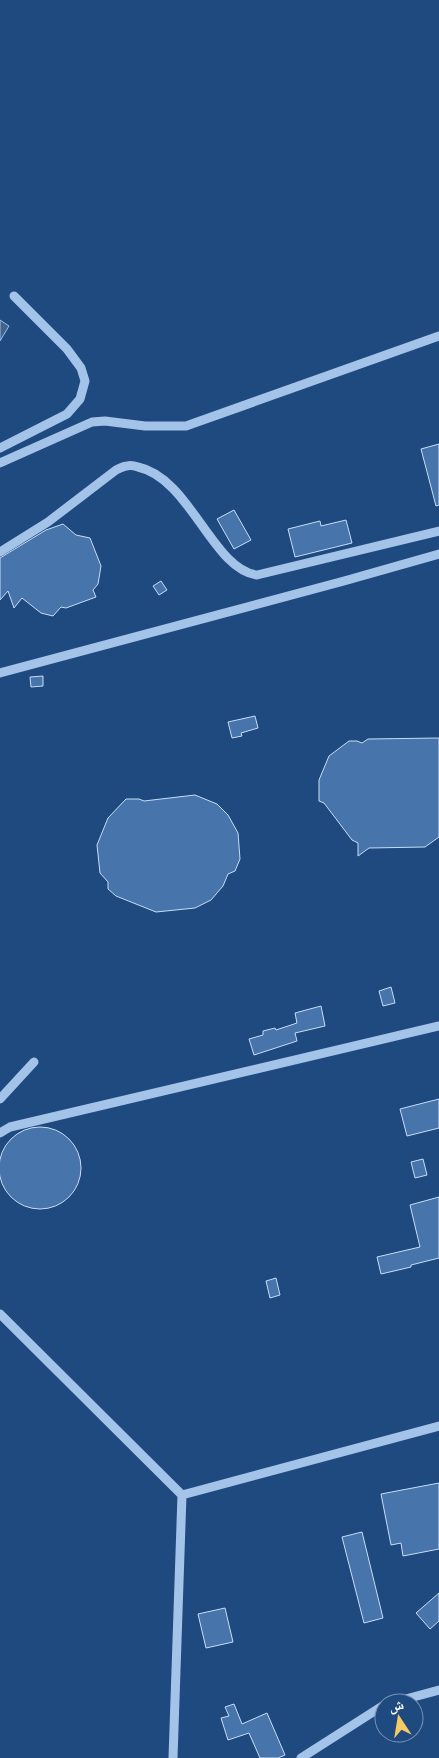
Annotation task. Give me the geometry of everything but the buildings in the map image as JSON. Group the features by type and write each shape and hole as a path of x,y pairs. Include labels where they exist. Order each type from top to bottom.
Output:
{"lane":[{"path":"0,448 67,414 80,399 85,381 82,368 67,350 14,296"},
{"path":"0,463 92,422 105,421 145,426 186,426 439,336"},
{"path":"0,552 48,522 116,470 129,465 145,469 160,476 191,508 229,560 244,572 250,574 257,575 299,566 439,531"},
{"path":"0,673 344,582 439,554"},
{"path":"0,1133 10,1127 439,1026"},
{"path":"0,1099 34,1062"},
{"path":"0,1314 182,1495 173,1758"},
{"path":"182,1495 439,1426"},
{"path":"424,1694 439,1690"},
{"path":"301,1758 374,1711"}],"water":[{"path":"0,320 9,326 0,341"}]}
